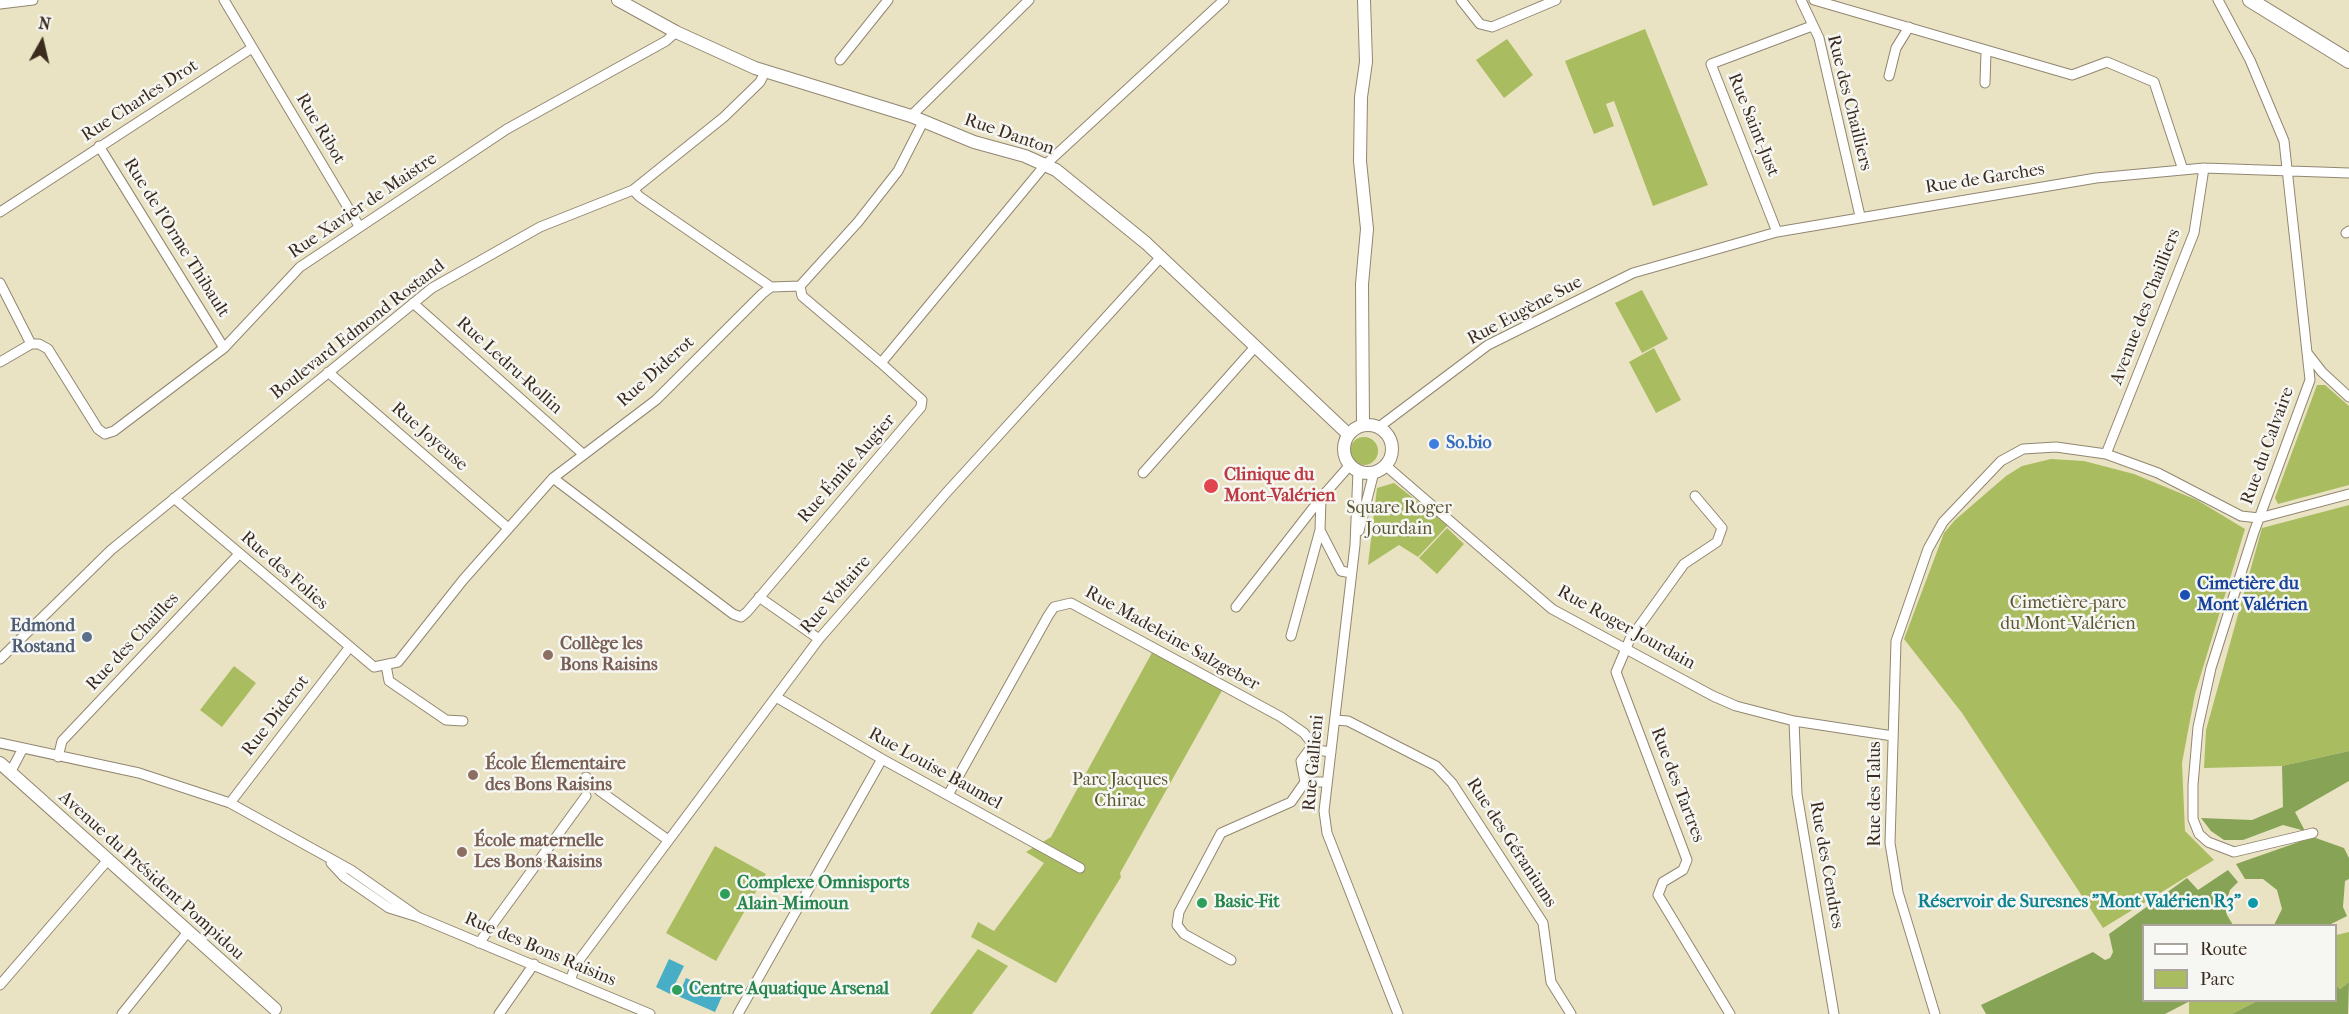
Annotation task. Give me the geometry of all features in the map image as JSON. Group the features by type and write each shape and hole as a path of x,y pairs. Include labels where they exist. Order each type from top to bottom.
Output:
{"main road":[{"path":"2250,0 2277,14 2349,61"},
{"path":"2263,0 2277,14"}],"street":[{"path":"0,4 33,0"},
{"path":"224,0 252,48"},
{"name":"Rue Danton","path":"618,0 676,32 765,72 917,119 1045,165 1111,213 1348,434"},
{"path":"840,60 888,0"},
{"path":"633,190 771,287 800,286 858,222 898,171 917,119 1029,0"},
{"path":"800,286 802,296 881,363 1045,165 1224,0"},
{"path":"1363,425 1362,284 1367,229 1360,162 1361,97 1366,62 1364,0"},
{"path":"1461,0 1480,24 1492,27 1557,0"},
{"name":"Rue des Chailliers","path":"1802,0 1819,38 1860,216"},
{"path":"1814,0 1986,52 2072,75 2107,62 2154,82 2183,170"},
{"name":"Rue du Calvaire","path":"2218,0 2268,99 2284,141 2310,380 2259,518 2211,668 2198,727 2192,807 2196,828 2214,846 2234,852 2313,833"},
{"name":"Rue Saint-Just","path":"1778,232 1711,64 1812,26"},
{"path":"1889,76 1896,48 1909,27"},
{"name":"Rue Xavier de Maistre","path":"31,344 39,344 48,350 98,429 105,434 114,431 224,348 300,267 507,129 666,41 676,32"},
{"name":"Rue Charles Drot","path":"0,212 252,48"},
{"name":"Rue Ribot","path":"252,48 359,226"},
{"path":"1985,83 1986,52"},
{"name":"Boulevard Edmond Rostand","path":"0,659 111,550 432,288 519,237 560,217 633,190 724,117 760,82 765,72"},
{"name":"Rue de l'Orme Thibault","path":"99,146 224,348"},
{"name":"Rue de Garches","path":"1633,273 1778,232 1860,216 2096,178 2204,168 2349,173"},
{"name":"Avenue des Chailliers","path":"2106,454 2194,233 2204,168"},
{"name":"Rue Voltaire","path":"570,980 577,963 819,639 947,492 1160,258"},
{"name":"Rue Eugène Sue","path":"1379,427 1488,345 1633,273"},
{"path":"0,283 31,344 0,362"},
{"name":"Rue Diderot","path":"374,667 398,662 508,528 553,478 656,400 771,287"},
{"name":"Rue Ledru-Rollin","path":"413,303 583,454"},
{"path":"1143,473 1255,347"},
{"path":"2306,352 2322,372 2349,398"},
{"name":"Rue Émile Augier","path":"553,478 733,614 741,617 921,407 922,400 881,363"},
{"name":"Rue Joyeuse","path":"328,372 508,528"},
{"path":"2310,380 2322,372"},
{"path":"1236,606 1321,498 1354,468 1379,469 1390,457 1391,444 1388,436 1379,427 1363,425 1348,434 1344,450 1354,468"},
{"name":"Rue des Talus","path":"1935,1014 1898,892 1890,843 1896,641 1913,586 1934,535 1970,490 2001,461 2023,449 2056,447 2106,454 2187,486 2241,516 2259,518"},
{"name":"Rue Gallieni","path":"1354,468 1355,545 1324,811 1327,833 1398,1014"},
{"name":"Rue Gallieni","path":"1355,545 1379,469"},
{"name":"Rue Roger Jourdain","path":"1379,469 1552,609 1713,696 1736,706 1794,721 1893,736"},
{"path":"2259,518 2349,494"},
{"path":"1627,649 1630,639 1684,564 1717,542 1722,528 1695,495"},
{"name":"Rue des Folies","path":"174,498 374,667"},
{"path":"1291,636 1320,530 1321,498"},
{"path":"1320,530 1341,571 1351,573"},
{"name":"Rue des Chailles","path":"58,757 62,741 239,554"},
{"path":"759,597 819,639"},
{"name":"Rue Madeleine Salzgeber","path":"948,795 1048,616 1054,607 1071,603 1281,717 1304,733 1317,750 1331,752"},
{"name":"Rue Diderot","path":"230,803 349,648"},
{"name":"Rue des Tartres","path":"1627,649 1616,672 1687,860 1683,870 1663,882 1658,895 1730,1014"},
{"path":"386,665 389,681 446,720 463,721"},
{"name":"Rue Louise Baumel","path":"776,697 882,759 1080,868"},
{"name":"Rue des Géraniums","path":"1336,720 1348,721 1436,766 1452,783 1543,923 1551,982 1571,1014"},
{"name":"Rue des Cendres","path":"1794,721 1797,794 1834,1014"},
{"name":"Rue des Bons Raisins","path":"0,743 22,750 139,773 230,803 327,860 351,870 418,917 534,964 634,1011 650,1014"},
{"path":"1231,960 1184,934 1177,925 1179,912 1221,833 1290,802 1305,782 1301,761 1312,746"},
{"path":"10,772 22,750"},
{"path":"738,1014 882,759"},
{"name":"Avenue du Président Pompidou","path":"0,762 107,861 277,1012"},
{"path":"586,777 600,791 668,840"},
{"path":"1305,782 1326,782"},
{"path":"479,943 586,796"},
{"path":"0,985 107,861"},
{"path":"122,1014 187,933"},
{"path":"499,1014 534,964"}],"green space":[{"path":"1645,29 1708,185 1653,206 1614,101 1606,104 1614,126 1594,134 1565,61"},
{"path":"1507,39 1533,75 1504,98 1476,60"},
{"path":"1642,290 1668,339 1642,353 1615,303"},
{"path":"1654,348 1681,400 1656,413 1629,362"},
{"path":"2317,385 2325,385 2349,406 2349,485 2278,504 2275,498"},
{"path":"1364,437 1374,441 1378,451 1374,461 1364,465 1354,461 1350,451 1354,441"},
{"name":"Cimetière-parc du Mont-Valérien","path":"2051,459 2084,461 2134,474 2197,500 2245,529 2195,694 2182,763 2185,831 2214,860 2103,928 1962,713 1904,639 1944,533 1955,520 2006,476 2022,466"},
{"name":"Square Roger Jourdain","path":"1394,483 1448,525 1418,557 1399,545 1368,565 1377,488"},
{"path":"2349,505 2349,751 2282,766 2204,768 2206,730 2262,528"},
{"path":"1447,528 1464,544 1437,574 1419,558"},
{"name":"Parc Jacques Chirac","path":"1154,649 1224,687 1120,873 1121,877 1056,983 971,937 978,922 994,931 1044,863 1026,852 1051,837"},
{"path":"234,666 256,683 222,727 200,710"},
{"path":"2349,751 2349,781 2295,812 2305,831 2283,825 2243,840 2224,840 2211,831 2201,818 2252,820 2283,807 2282,766"},
{"path":"2313,837 2344,848 2349,858 2349,879 2345,881 2343,907 2347,916 2331,924 2274,924 2282,909 2277,890 2263,879 2245,879 2236,864"},
{"path":"715,846 766,874 716,961 666,933"},
{"path":"2228,870 2238,882 2230,890 2225,905 2232,924 2142,924 2142,1002 2188,1002 2165,1014 1986,1014 1981,1005 2093,952 2105,960 2110,958 2113,952 2109,934 2187,878 2198,890"},
{"path":"2349,932 2349,982 2340,989 2337,986 2337,935"},
{"path":"978,949 1008,966 972,1014 930,1014"},
{"path":"2349,982 2348,1014 2232,1014 2255,1002 2337,1002 2337,986 2340,989"},
{"path":"2189,1002 2255,1002 2232,1014 2189,1014"}],"water":[{"path":"669,959 684,966 670,994 656,987"},
{"path":"686,978 723,994 715,1012 678,996"}],"place":[{"name":"So.bio","path":"1434,444"},
{"name":"Clinique du Mont-Valérien","path":"1211,486"},
{"name":"Cimetière du Mont Valérien","path":"2185,595"},
{"name":"Edmond Rostand","path":"87,637"},
{"name":"Collège les Bons Raisins","path":"548,655"},
{"name":"École Élementaire des Bons Raisins","path":"473,775"},
{"name":"École maternelle Les Bons Raisins","path":"462,852"},
{"name":"Complexe Omnisports Alain-Mimoun","path":"725,894"},
{"name":"Basic-Fit","path":"1202,903"},
{"name":"Réservoir de Suresnes \"Mont Valérien R3\"","path":"2253,903"},
{"name":"Centre Aquatique Arsenal","path":"677,990"}]}
